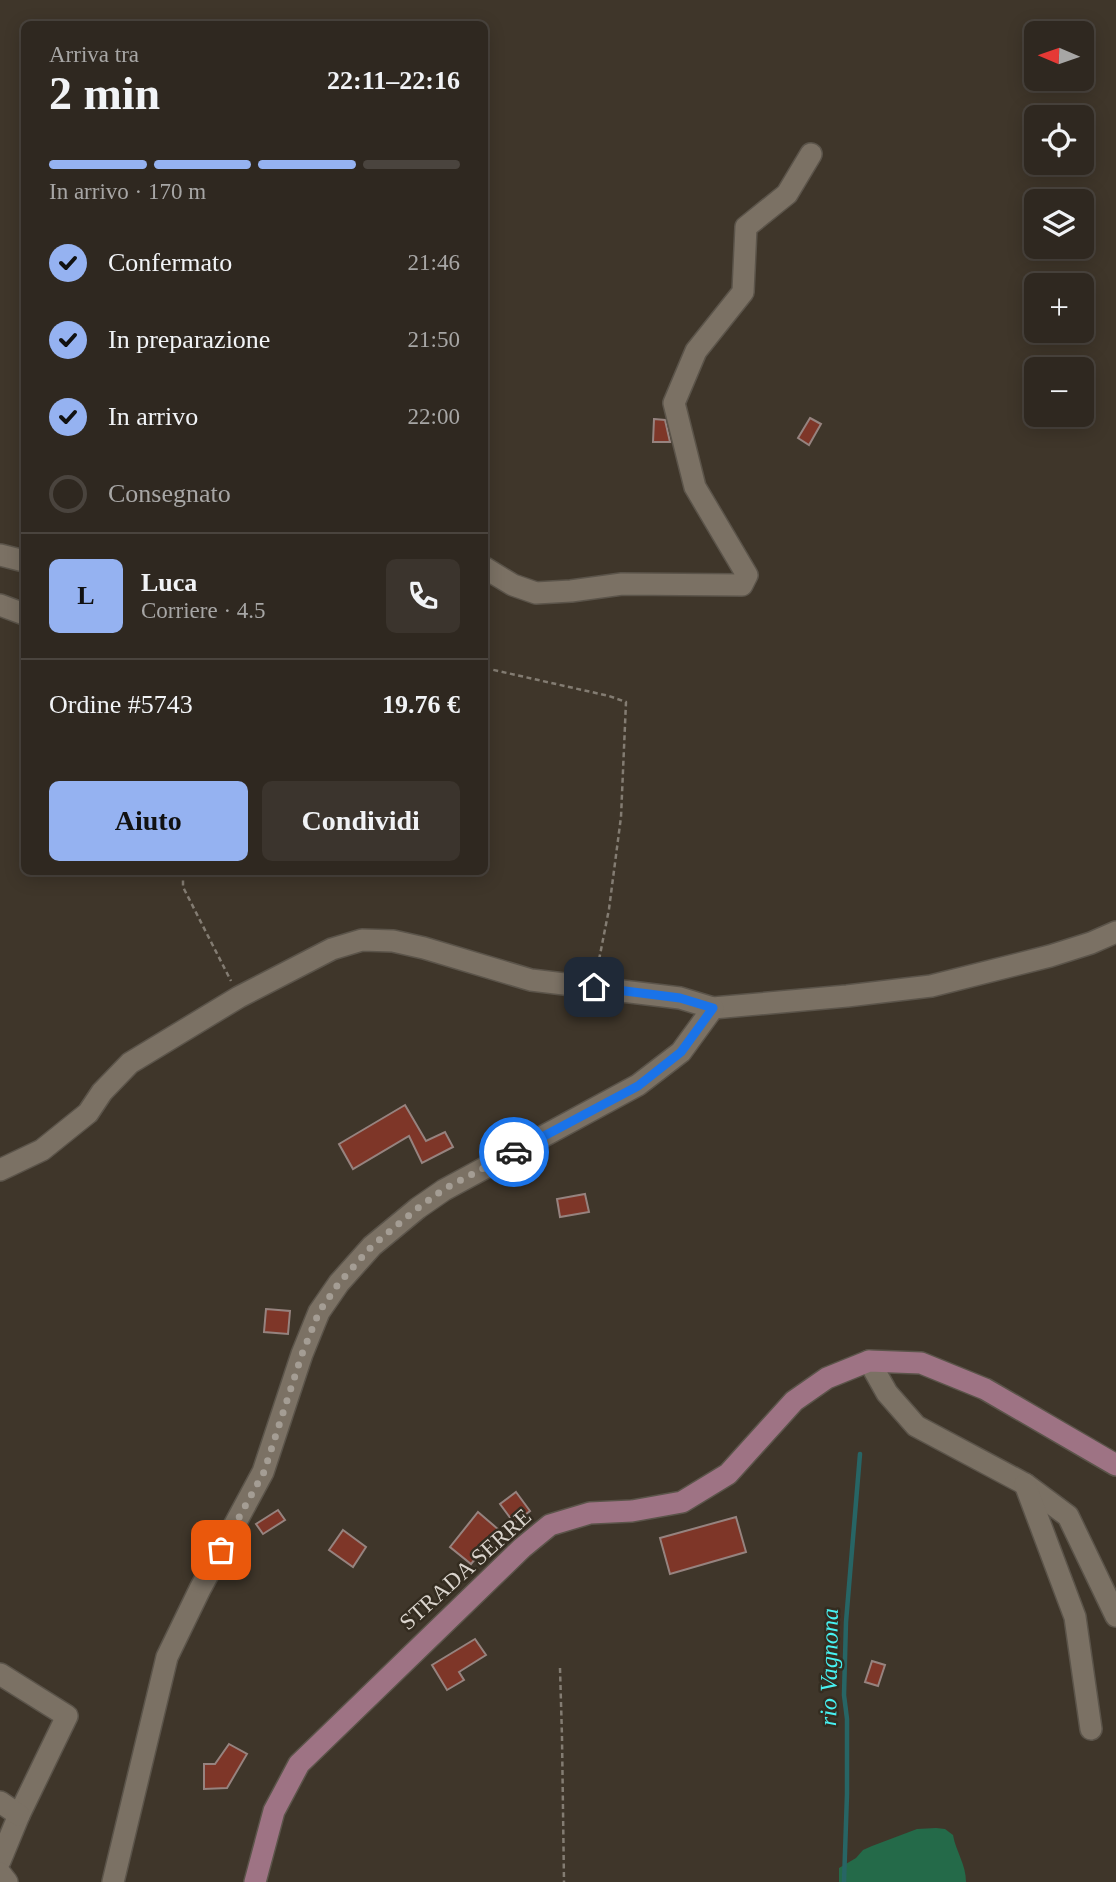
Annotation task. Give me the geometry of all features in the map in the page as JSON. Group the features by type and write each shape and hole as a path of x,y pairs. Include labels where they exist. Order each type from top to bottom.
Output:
{"main road":[{"name":"STRADA SERRE","path":"255,1882 274,1811 299,1764 522,1548 550,1525 590,1513 632,1511 682,1502 728,1474 794,1401 827,1378 869,1361 921,1363 985,1389 1109,1461"}],"street":[{"path":"488,570 513,585 536,593 622,584 742,585 747,575 695,487 674,403 696,351 743,292 746,227 787,194 810,154"},
{"path":"0,555 21,560"},
{"path":"0,605 21,613"},
{"path":"0,1170 42,1150 88,1113 102,1092 130,1063 239,997 332,949 362,940 393,941 424,948 531,980 680,998 713,1008 931,986 1050,956 1116,932"},
{"path":"113,1882 167,1657 200,1589 264,1472 319,1312 339,1283 372,1246 418,1208 444,1189 638,1086 681,1052 713,1008"},
{"path":"869,1361 887,1393 916,1426 1025,1484 1068,1516 1116,1616"},
{"path":"1109,1461 1116,1479"},
{"path":"1025,1484 1075,1617 1091,1728"},
{"path":"0,1674 67,1716 0,1861"},
{"path":"0,1802 19,1815"},
{"path":"0,1873 7,1882"}],"path":[{"path":"488,669 626,702 620,827 609,909 594,987"},
{"path":"183,875 183,887 239,997"},
{"path":"560,1668 564,1882"}],"green space":[{"path":"917,1829 945,1829 953,1835 966,1882 839,1882 839,1868 856,1858 863,1850"}],"building":[{"path":"810,418 821,424 809,445 798,438"},
{"path":"654,419 665,420 670,442 653,442"},
{"path":"405,1105 426,1141 445,1132 453,1147 422,1163 409,1136 353,1169 339,1144"},
{"path":"585,1194 589,1212 560,1217 557,1199"},
{"path":"266,1309 290,1311 288,1334 264,1332"},
{"path":"516,1492 530,1511 514,1523 500,1504"},
{"path":"278,1510 285,1520 263,1534 256,1524"},
{"path":"478,1512 499,1530 471,1564 450,1547"},
{"path":"736,1517 746,1552 670,1574 660,1538"},
{"path":"343,1530 366,1547 353,1567 329,1550"},
{"path":"475,1639 486,1655 459,1672 464,1680 447,1690 432,1665"},
{"path":"872,1661 885,1665 878,1686 865,1682"},
{"path":"229,1744 247,1754 227,1788 204,1789 204,1764 215,1764"}],"waterway":[{"name":"rio Vagnona","path":"844,1882 847,1794 847,1719 844,1695 846,1622 860,1454"}],"way so far":[{"path":"221,1550 264,1472 302,1354 319,1312 339,1283 372,1246 418,1208 444,1189 514,1152"}],"route":[{"path":"514,1152 638,1086 681,1052 713,1008 680,998 594,987"}]}
